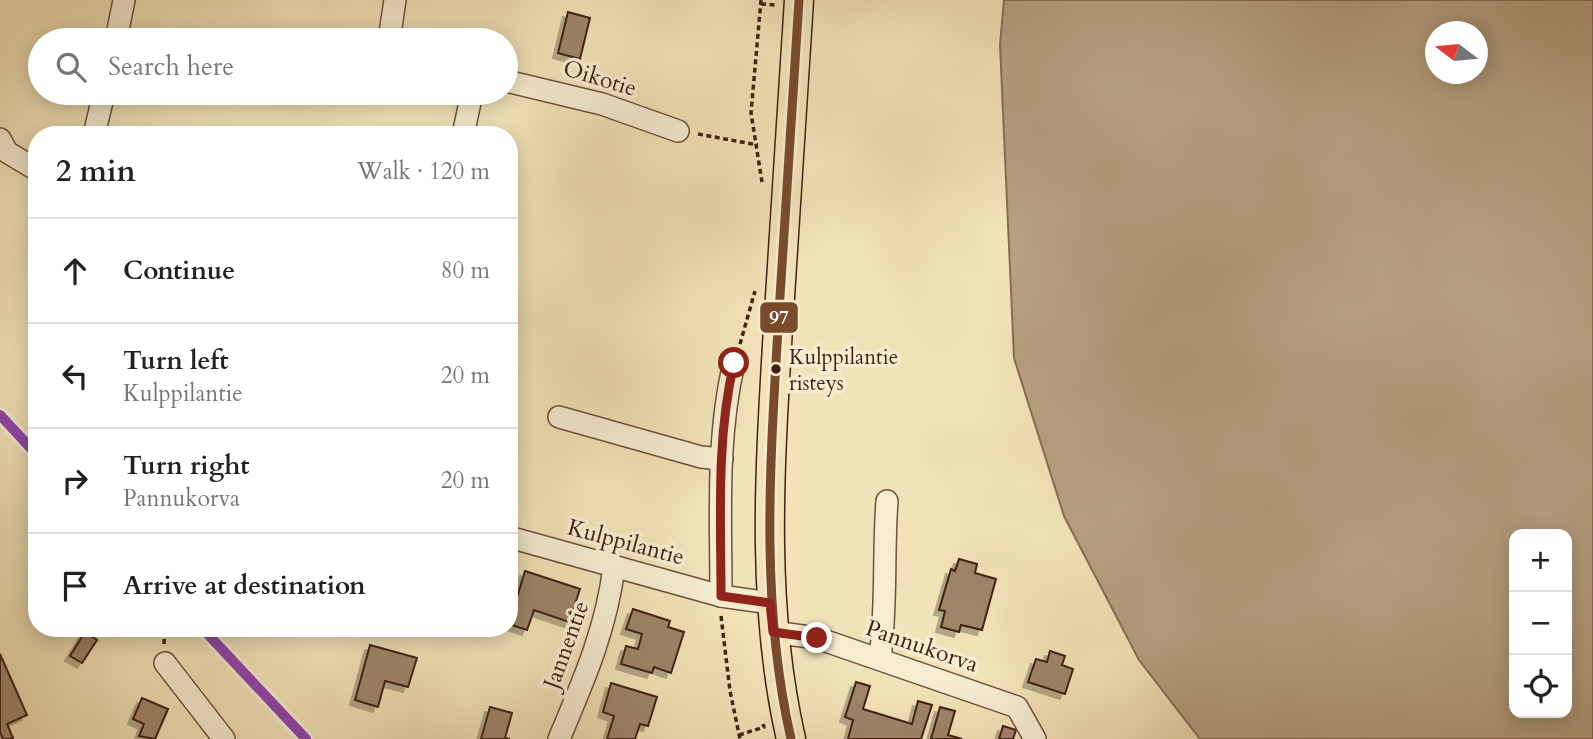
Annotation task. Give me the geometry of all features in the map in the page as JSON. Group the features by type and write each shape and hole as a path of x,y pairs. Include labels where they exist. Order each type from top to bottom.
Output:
{"main road":[{"path":"791,3 771,441 770,603 780,690 792,739"}],"street":[{"path":"118,28 124,0"},
{"path":"392,28 395,0"},
{"name":"Oikotie","path":"518,82 602,104 678,131"},
{"path":"96,126 101,105"},
{"path":"465,126 469,105"},
{"path":"0,139 7,152 28,165"},
{"path":"721,596 725,402 734,363"},
{"path":"559,417 701,457 722,459"},
{"path":"880,658 885,620 882,574 887,501"},
{"name":"Kulppilantie","path":"518,539 721,596 770,603"},
{"name":"Jannentie","path":"559,739 599,643 609,608 614,566"},
{"name":"Pannukorva","path":"773,632 817,638 1017,707 1035,739"},
{"path":"164,663 224,739"}],"path":[{"path":"762,191 758,145 751,113 761,2 791,3"},
{"path":"678,131 758,145"},
{"path":"734,363 756,281"},
{"path":"721,596 730,691 740,737 764,727"}],"shaded area":[{"path":"1004,0 1593,0 1593,739 1200,739 1139,660 1064,516 1014,358 1000,45"}],"building":[{"path":"568,12 590,18 580,59 558,53"},
{"path":"959,559 977,564 975,573 996,579 982,630 961,625 959,632 941,627 945,611 939,610 951,569 955,571"},
{"path":"525,571 580,589 569,622 534,610 527,630 518,627 518,594"},
{"path":"633,609 670,621 668,627 684,632 671,673 654,667 652,673 621,664 626,646 638,649 642,634 626,629"},
{"path":"82,637 97,640 82,663 70,656"},
{"path":"370,645 417,658 408,687 385,681 378,707 355,700"},
{"path":"1050,651 1065,656 1062,665 1073,669 1065,694 1028,682 1036,659 1047,662"},
{"path":"0,654 27,715 7,724 13,738 10,739 3,739 0,732"},
{"path":"856,682 870,686 863,709 912,724 918,701 932,705 921,739 848,739 853,720 845,717"},
{"path":"611,683 657,697 648,726 640,724 635,739 607,739 614,716 603,712"},
{"path":"142,698 168,709 155,739 139,736 144,724 133,719"},
{"path":"490,707 512,713 505,738 510,739 481,739"},
{"path":"940,707 955,711 948,735 962,739 931,739"},
{"path":"1003,726 1016,730 1013,739 999,739"}],"transit line":[{"name":"97","path":"791,739 775,637 771,586 770,483 799,0"},
{"path":"0,415 28,445"},
{"path":"210,637 306,739"}],"place":[{"name":"Kulppilantie risteys","path":"776,369"}],"route":[{"path":"734,363 725,402 723,437 721,596 770,603 773,632 817,638"}]}
